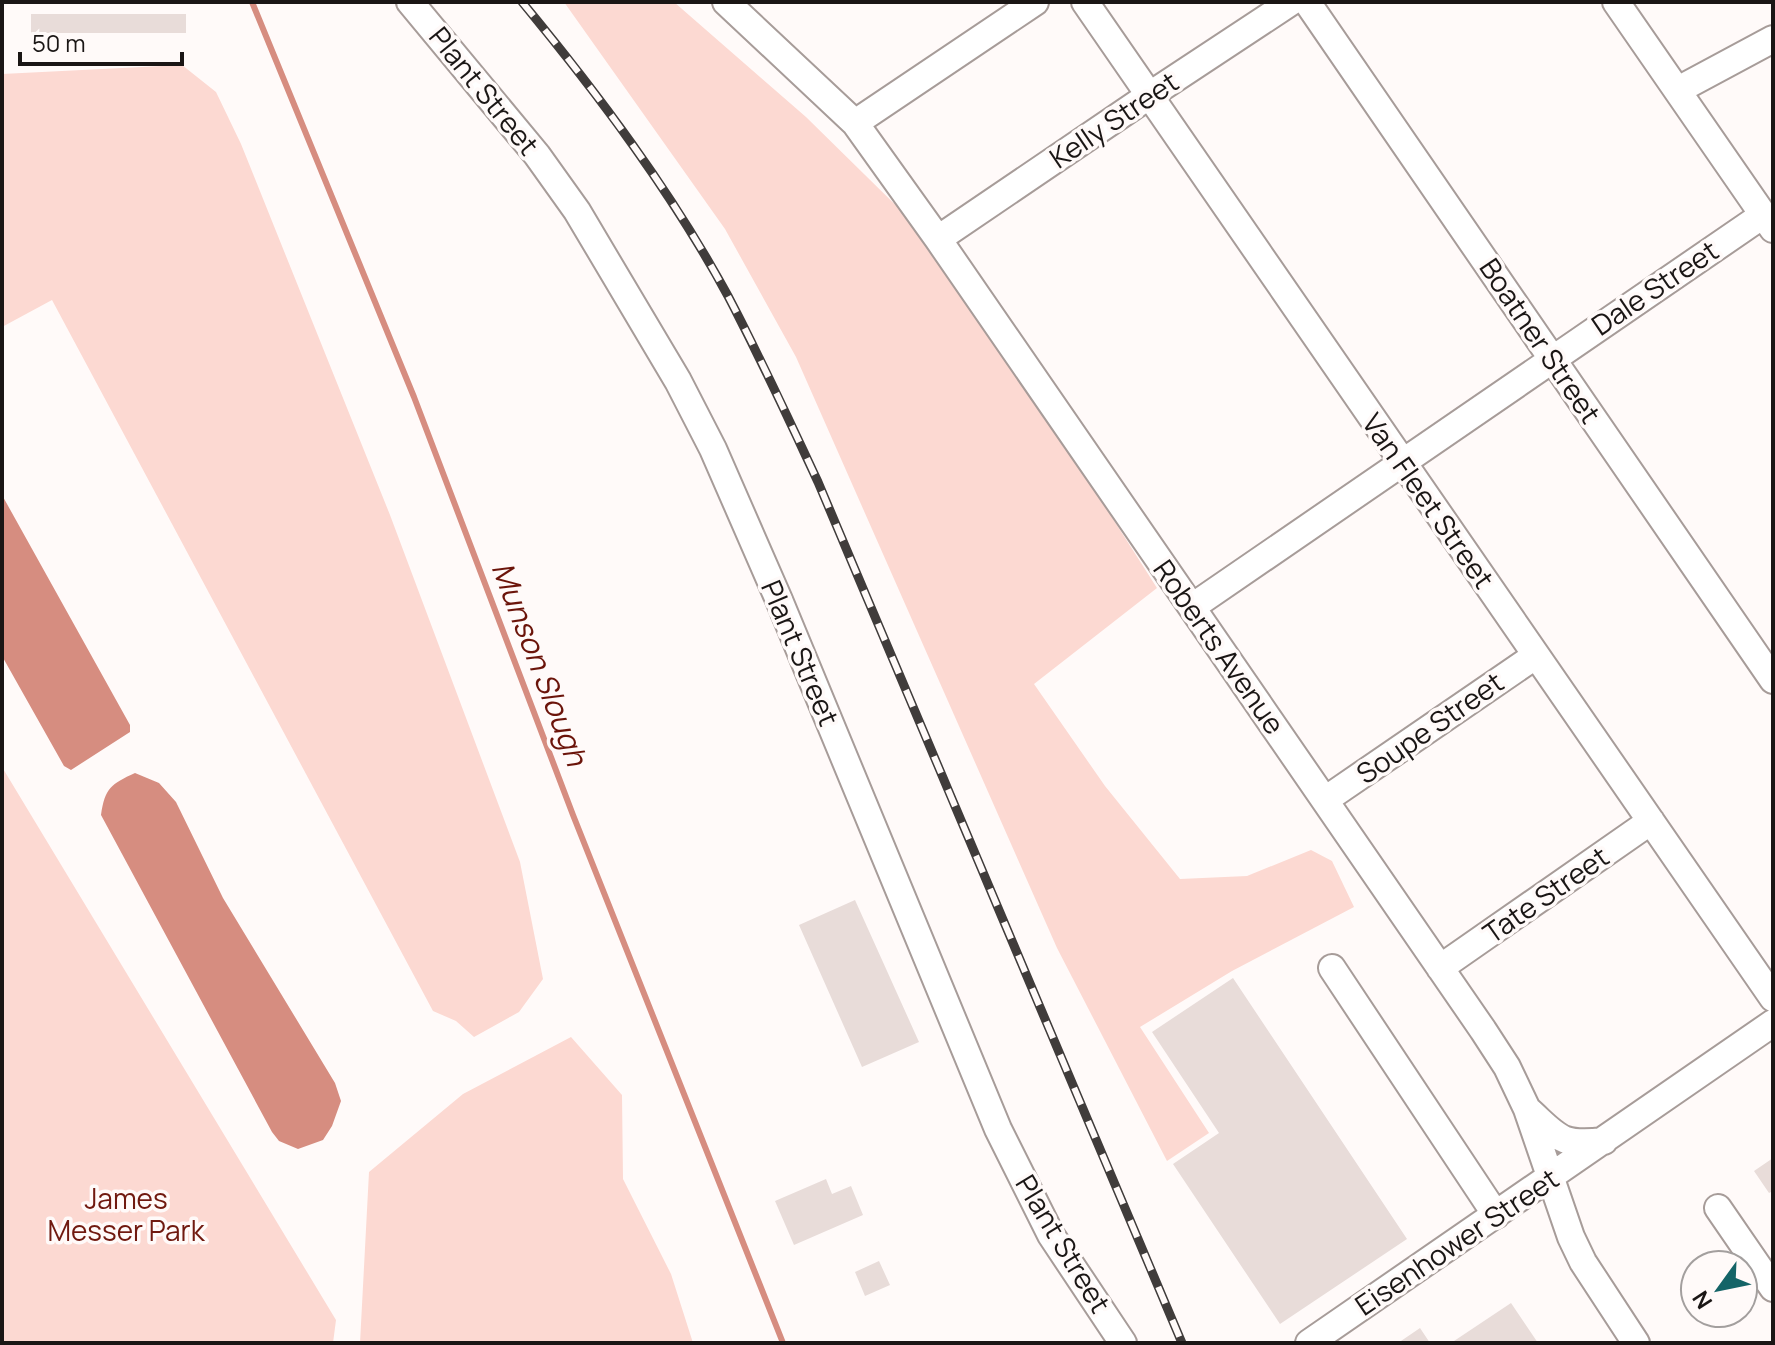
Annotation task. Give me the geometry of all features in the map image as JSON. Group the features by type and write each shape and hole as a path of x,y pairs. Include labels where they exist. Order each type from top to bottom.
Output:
{"street":[{"name":"Plant Street","path":"410,2 537,155 577,211 623,283 678,381 713,449 779,600 1004,1141 1051,1235 1123,1343"},
{"name":"Roberts Avenue","path":"726,2 855,123 1440,968 1507,1067 1527,1109 1571,1237 1583,1262 1636,1343"},
{"path":"855,123 1035,2"},
{"name":"Van Fleet Street","path":"1085,2 1773,998"},
{"name":"Kelly Street","path":"938,239 1291,2"},
{"name":"Boatner Street","path":"1307,2 1773,680"},
{"path":"1616,2 1768,222"},
{"path":"1678,90 1773,39"},
{"name":"Dale Street","path":"1192,607 1552,358 1768,222"},
{"name":"Soupe Street","path":"1325,800 1535,656"},
{"name":"Tate Street","path":"1440,968 1651,821"},
{"path":"1332,968 1496,1215"},
{"name":"Eisenhower Street","path":"1309,1343 1773,1023"},
{"name":"Eisenhower Street","path":"1527,1109 1566,1142 1604,1141"},
{"path":"1718,1208 1773,1288"}],"green space":[{"path":"564,2 674,2 806,117 922,231 1157,588 1034,684 1105,786 1180,879 1247,876 1311,850 1332,861 1354,907 1232,971 1140,1027 1209,1133 1167,1161 1057,948 796,357 725,229"},
{"path":"182,65 216,92 241,144 390,515 520,862 543,979 519,1012 474,1037 456,1021 433,1011 52,300 2,327 2,74"},
{"name":"James Messer Park","path":"2,767 336,1320 333,1343 2,1343"},
{"path":"571,1037 622,1095 623,1179 671,1274 693,1343 360,1343 369,1172 463,1094"}],"shaded area":[{"path":"2,495 130,725 130,732 71,770 64,766 2,656"},
{"path":"135,773 159,783 176,802 223,898 335,1083 341,1101 323,1140 298,1149 279,1141 272,1132 101,815 110,788"}],"building":[{"path":"31,14 186,14 186,33 31,33"},
{"path":"855,900 919,1042 862,1067 799,925"},
{"path":"1233,978 1407,1239 1280,1324 1173,1164 1219,1133 1152,1032"},
{"path":"1773,1158 1773,1191 1769,1193 1754,1171"},
{"path":"826,1179 832,1194 851,1186 863,1215 794,1245 775,1201"},
{"path":"879,1261 890,1285 865,1296 855,1272"},
{"path":"1511,1303 1538,1343 1451,1343"},
{"path":"1420,1328 1430,1343 1398,1343"}],"waterway":[{"name":"Munson Slough","path":"252,2 414,397 573,815 783,1343"}],"railway":[{"path":"522,2 606,108 658,181 706,257 751,342 818,482 1182,1343"}]}
